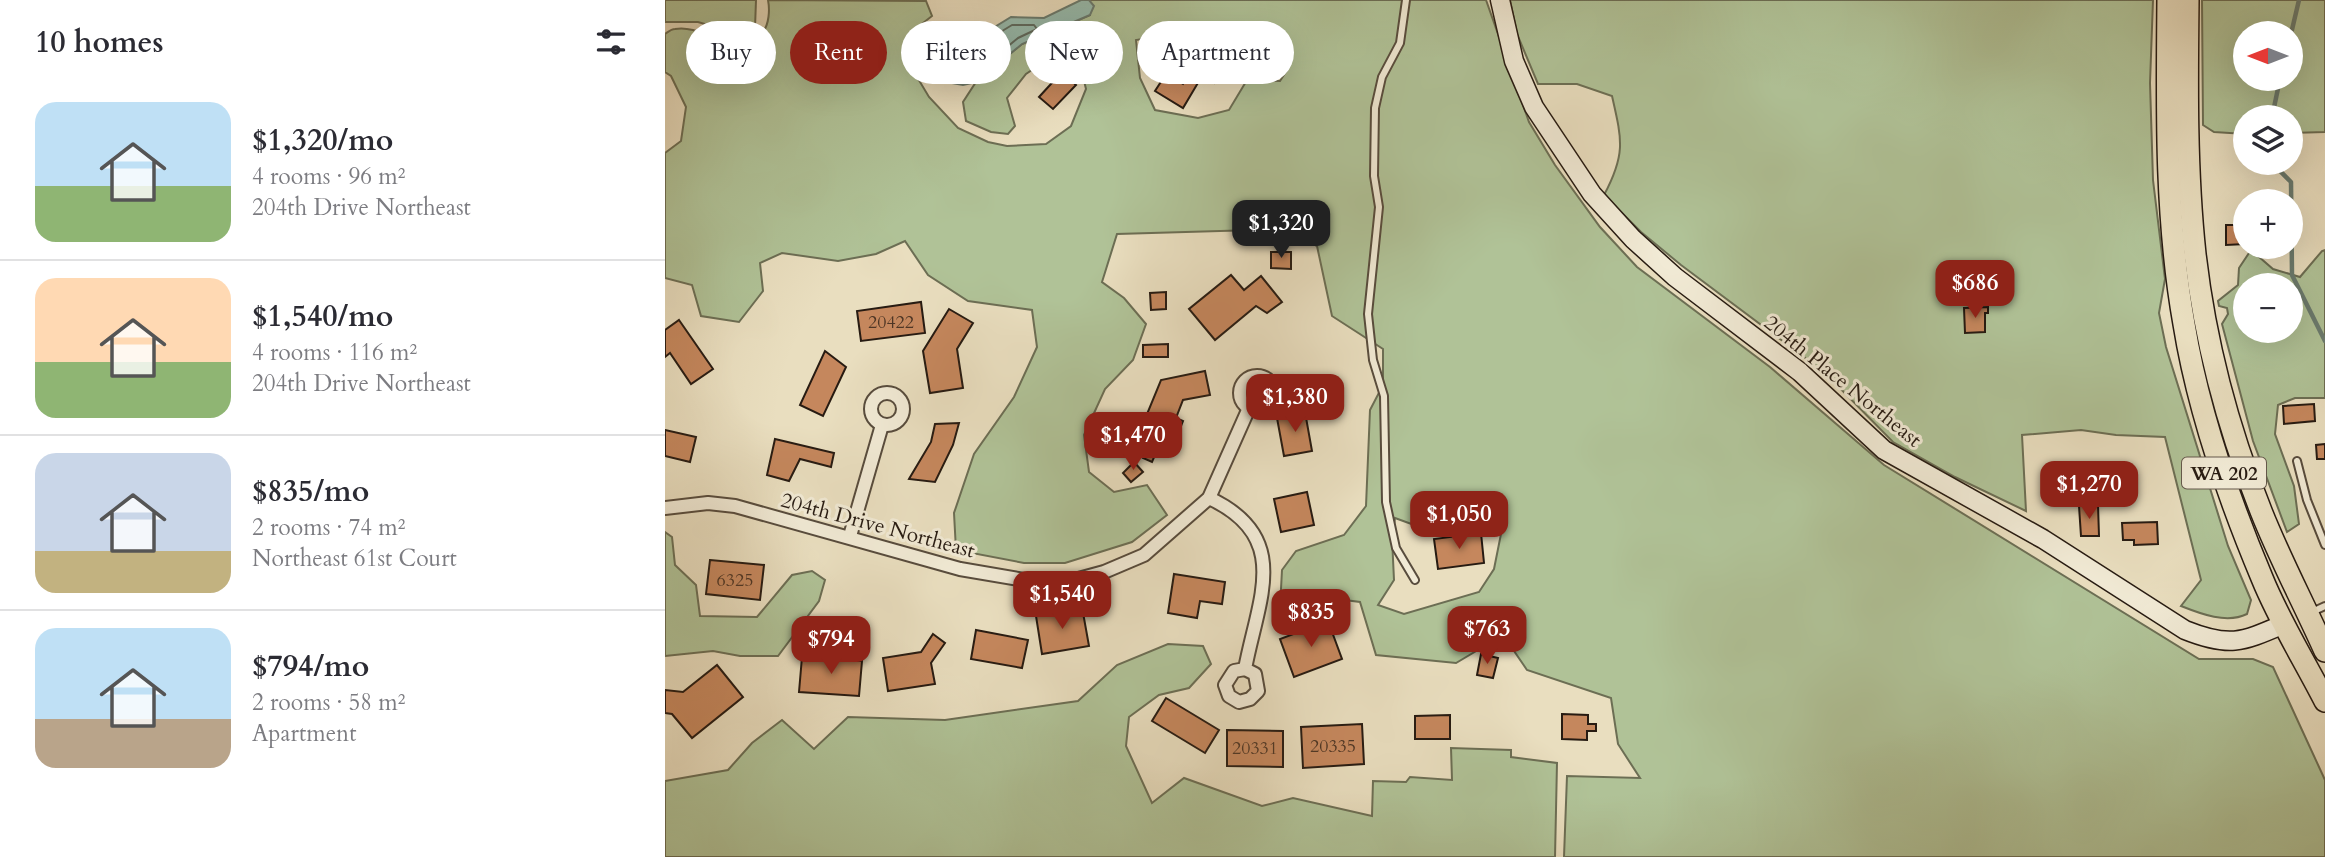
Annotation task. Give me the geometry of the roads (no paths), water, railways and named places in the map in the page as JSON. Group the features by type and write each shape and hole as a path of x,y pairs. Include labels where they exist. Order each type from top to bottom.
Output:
{"main road":[{"name":"WA 202","path":"2168,0 2170,193 2183,323 2195,378 2238,516 2263,580 2325,701"},
{"name":"WA 202","path":"2188,0 2189,191 2196,258 2207,320 2219,374 2261,511 2316,610 2325,651"},
{"path":"2284,624 2316,610"}],"street":[{"name":"204th Place Northeast","path":"1500,0 1514,61 1534,107 1592,194 1633,239 1675,277 1800,372 1884,450 2043,539 2185,630 2210,640 2235,642 2284,624"},
{"name":"204th Drive Northeast","path":"665,508 708,503 735,506 850,536 960,569 1042,583 1071,581 1104,572 1144,555 1209,498 1249,408"},
{"path":"850,536 882,425"},
{"path":"1209,498 1229,507 1247,525 1264,557 1265,575 1245,669"}],"lane":[{"path":"1406,0 1400,43 1382,77 1375,108 1374,176 1380,207 1368,314 1373,360 1384,396 1387,502 1396,548 1415,580"},
{"path":"2297,461 2307,500 2325,545"}],"water":[{"path":"1081,0 1089,0 1094,6 1090,15 1076,21 1025,21 1025,43 1011,53 1011,21 1004,21 1011,17 1044,18"}],"waterway":[{"path":"2294,21 2299,0"},
{"path":"2275,105 2277,91"},
{"path":"2284,175 2291,182 2292,275 2325,341"}]}
